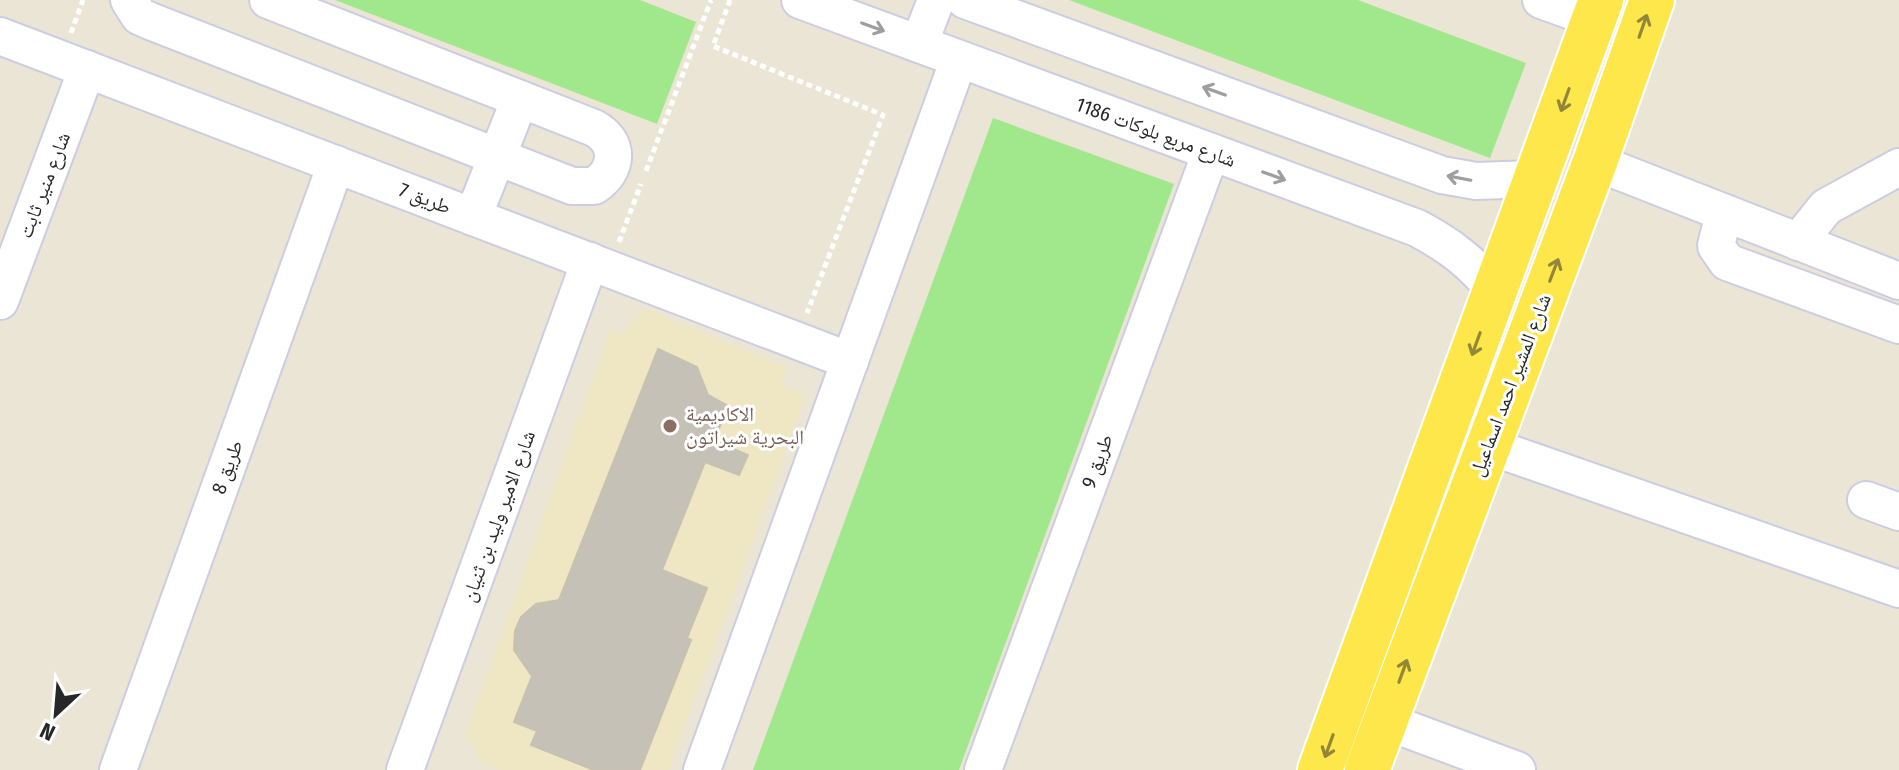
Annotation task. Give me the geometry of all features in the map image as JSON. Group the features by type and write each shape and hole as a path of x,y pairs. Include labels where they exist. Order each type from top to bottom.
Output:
{"main road":[{"name":"شارع المشير احمد اسماعيل","path":"1367,770 1486,445 1595,162 1652,0"},
{"path":"1320,770 1597,10"}],"street":[{"path":"129,0 139,16 150,21 583,188 594,186 611,171 613,150 603,133 268,0"},
{"name":"شارع مربع بلوكات 1186","path":"800,0 1417,228 1452,246 1477,268 1495,291"},
{"path":"919,44 936,0"},
{"path":"965,0 1442,175 1476,181 1536,179"},
{"path":"1541,0 1597,10"},
{"path":"702,770 850,361 976,65 1013,17"},
{"name":"طريق 7","path":"0,36 850,361"},
{"name":"شارع منير ثابت","path":"0,301 87,69"},
{"path":"473,217 520,99"},
{"name":"طريق 9","path":"983,770 1211,152"},
{"path":"1595,162 1899,281"},
{"name":"طريق 8","path":"118,770 336,164"},
{"path":"1798,242 1826,207 1899,167"},
{"path":"1724,213 1716,246 1727,262 1899,325"},
{"name":"شارع الامير وليد بن ثنيان","path":"405,770 599,265"},
{"path":"1486,445 1899,589"},
{"path":"1385,721 1517,770"}],"path":[{"path":"599,265 711,0"},
{"path":"730,0 713,46 883,115 796,340"}],"shaded area":[{"path":"648,310 788,368 781,385 806,396 669,770 499,770 484,764 465,736 610,329 623,334 638,312"}],"green space":[{"path":"335,0 640,0 696,22 657,124"},
{"path":"1069,0 1358,0 1526,63 1490,158"},
{"path":"993,118 1174,184 959,770 753,770"}],"building":[{"path":"658,349 697,367 708,395 728,406 714,441 748,455 739,475 705,462 662,570 707,588 687,638 691,640 640,770 594,770 531,745 537,731 514,722 532,676 514,650 515,631 521,617 536,604 559,600"}],"place":[{"name":"الاكاديمية البحرية شيراتون","path":"670,426"}]}
